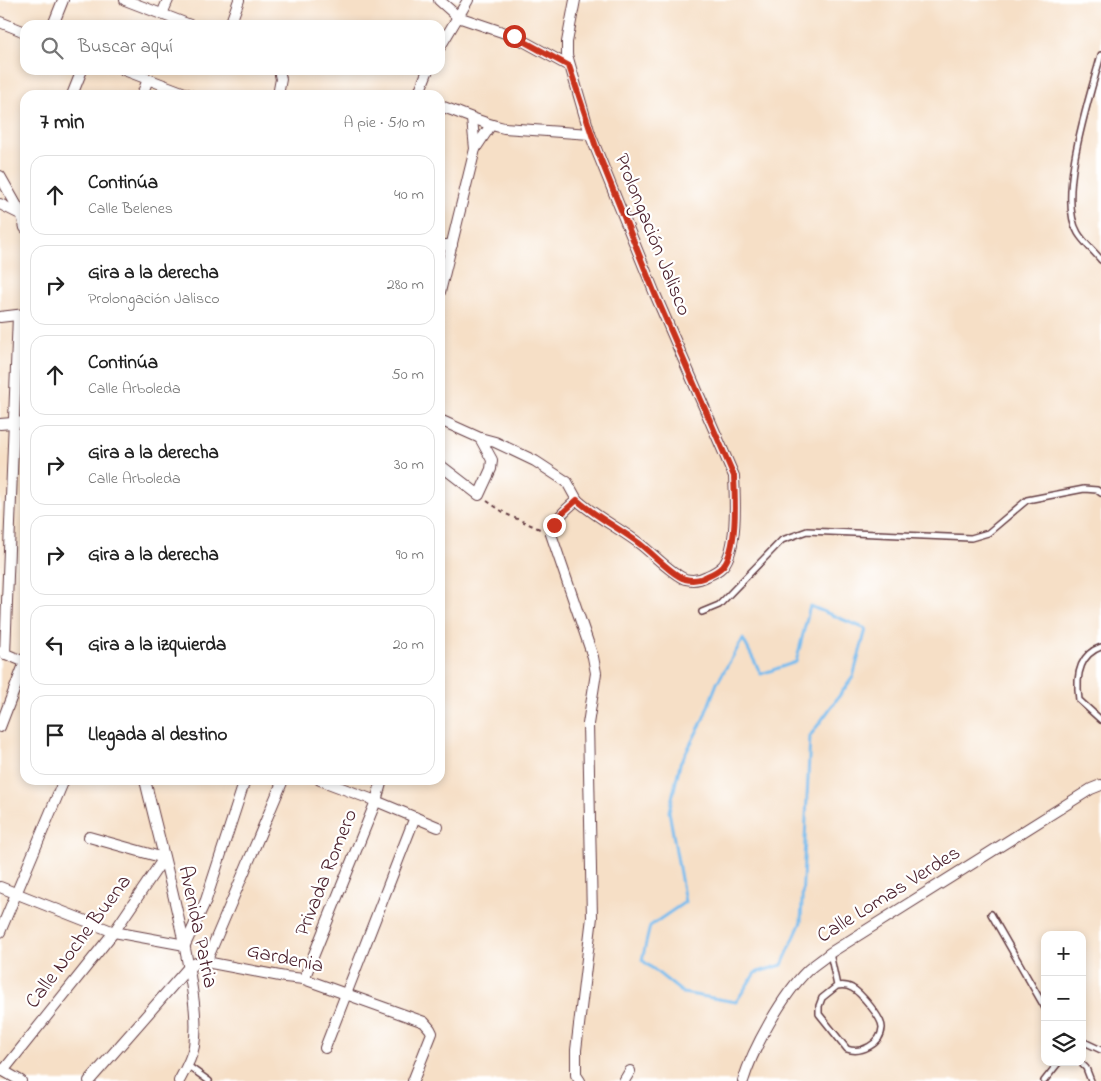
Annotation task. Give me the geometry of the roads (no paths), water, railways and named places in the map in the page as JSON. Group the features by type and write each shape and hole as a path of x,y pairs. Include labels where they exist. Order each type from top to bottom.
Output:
{"street":[{"path":"55,20 63,0"},
{"path":"125,0 177,20"},
{"path":"162,14 168,0"},
{"path":"232,20 239,0"},
{"path":"438,0 458,17 514,36 569,66"},
{"path":"445,39 468,0"},
{"name":"Prolongación Jalisco","path":"576,0 567,42 569,66 590,134 655,294 734,476 736,508 729,555 722,566 710,575 698,580 684,578 676,574 639,543 587,509 577,500"},
{"path":"0,22 20,30"},
{"path":"74,90 80,75"},
{"path":"137,75 177,90"},
{"path":"279,90 280,75"},
{"path":"420,90 426,75"},
{"path":"144,90 148,79"},
{"path":"445,108 460,112 472,119 504,128 590,134"},
{"path":"445,272 475,149 472,119"},
{"path":"475,149 491,125"},
{"path":"0,176 20,207"},
{"path":"0,204 20,212"},
{"path":"445,245 452,245"},
{"path":"0,317 20,315"},
{"path":"20,330 14,423 5,505 3,652 20,660"},
{"path":"0,424 20,422"},
{"path":"445,422 480,438 496,442 535,461 567,482 577,500 560,515 551,534 593,657 596,673 588,724 592,917 575,1062 576,1075 580,1081"},
{"path":"445,469 479,495 491,469 492,460 480,438"},
{"path":"0,727 20,675"},
{"path":"0,932 62,785"},
{"name":"Avenida Patria","path":"146,785 185,945 193,993 194,1046 179,1081"},
{"path":"0,887 114,932 185,945 206,900 243,785"},
{"path":"206,962 282,785"},
{"path":"333,785 438,827"},
{"name":"Privada Romero","path":"304,979 376,801 381,785"},
{"name":"Calle Lomas Verdes","path":"742,1081 756,1048 790,991 809,970 830,954 1101,785"},
{"path":"324,1048 415,817"},
{"path":"89,837 164,858"},
{"name":"Calle Noche Buena","path":"2,1070 114,932 164,858"},
{"name":"Gardenia","path":"188,968 196,963 206,962 304,979 424,1022 430,1029 430,1039 413,1081"},
{"path":"89,1081 188,968"},
{"path":"2,1070 21,1081"},
{"path":"624,1081 630,1071"}],"lane":[{"path":"1101,56 1074,156 1071,190 1073,214 1078,232 1101,260"},
{"path":"702,612 720,604 782,540 806,532 971,538 988,533 1027,500 1084,489 1097,490 1101,493"},
{"path":"1100,645 1081,664 1077,686 1079,700 1101,720"},
{"path":"991,914 1041,1001"},
{"path":"830,954 837,986"},
{"path":"846,985 854,988 881,1020 882,1028 879,1037 872,1045 862,1050 854,1051 847,1049 819,1014 822,998 837,986 846,985"},
{"path":"1086,1043 1101,1050"},
{"path":"187,1065 209,1081"},
{"path":"1044,1081 1056,1066"},
{"path":"1084,1066 1092,1081"}],"waterway":[{"path":"810,606 866,629 853,677 810,736 801,922 782,965 755,973 736,1002 683,993 642,960 650,926 685,902 669,811 680,764 702,722 717,683 743,639 761,674 796,662 810,606"}]}
